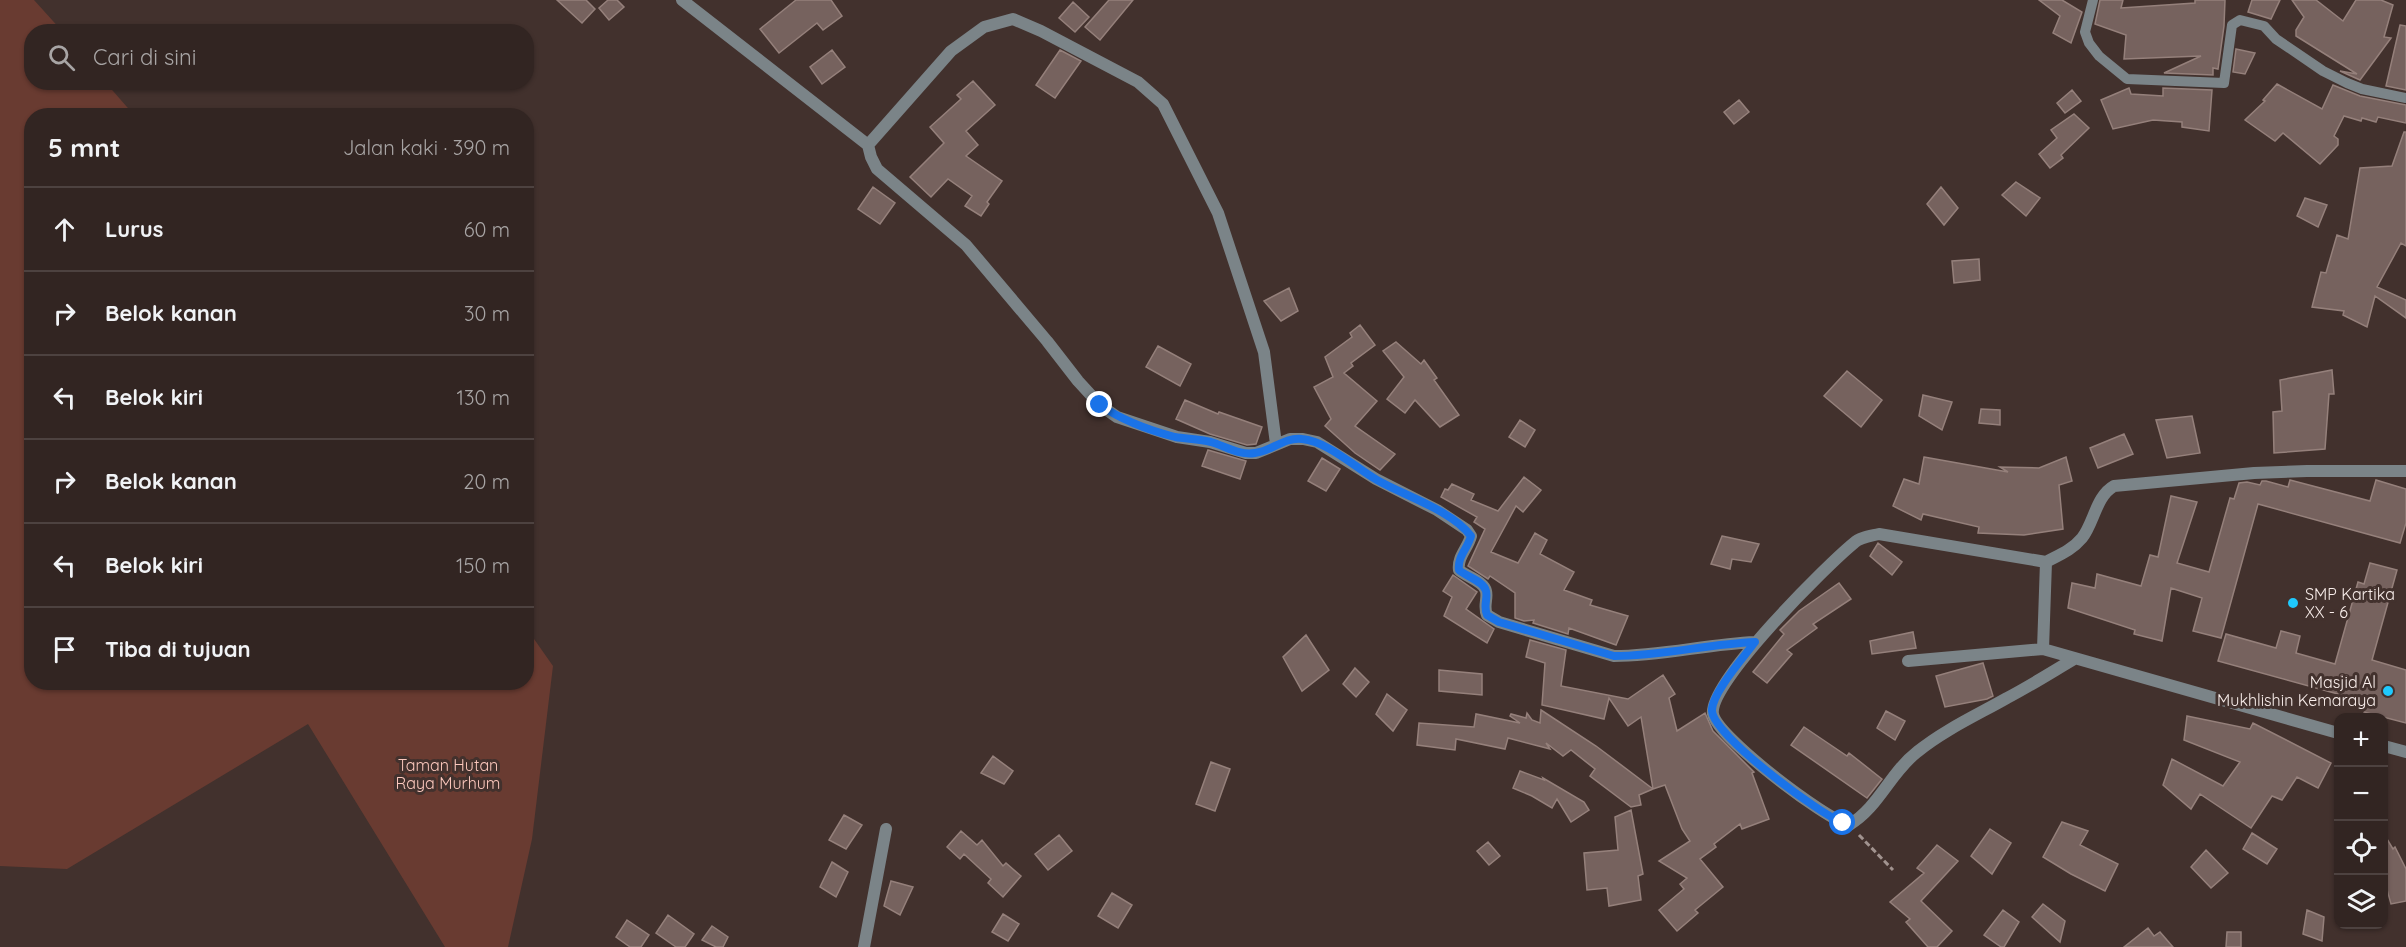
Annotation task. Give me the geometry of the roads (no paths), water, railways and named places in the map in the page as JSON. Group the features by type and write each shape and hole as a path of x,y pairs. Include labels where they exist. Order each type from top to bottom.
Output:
{"street":[{"path":"682,0 868,146 877,169 966,245 1078,381 1100,405 1117,417 1177,437 1210,442 1246,453 1256,453 1290,439 1317,442 1376,479 1437,510 1467,530 1471,536 1460,558 1459,570 1483,585 1486,591 1484,604 1487,615 1499,622 1614,656 1634,656 1686,648 1755,642"},
{"path":"868,146 951,51 984,27 1013,19 1041,31 1138,82 1163,104 1218,213 1264,352 1276,444"},
{"path":"2074,659 1954,727 1920,749 1895,774 1862,818 1849,825 1835,820 1796,794 1733,740 1714,718 1712,712 1714,699 1755,642 1856,541 1868,536 1879,534 2046,562 2068,551 2083,537 2104,494 2114,486 2254,473 2406,471"},
{"path":"2043,650 2046,562"},
{"path":"1908,662 2043,650 2334,732"},
{"path":"2388,747 2406,752"},
{"path":"864,947 886,829"}],"lane":[{"path":"2093,0 2085,32 2089,43 2098,56 2127,79 2224,83 2232,24 2240,20 2264,26 2276,39 2347,83 2406,98"}],"place":[{"name":"SMP Kartika XX - 6","path":"2293,603"},
{"name":"Masjid Al Mukhlishin Kemaraya","path":"2388,691"}],"park label":[{"name":"Taman Hutan Raya Murhum","path":"448,774"}]}
